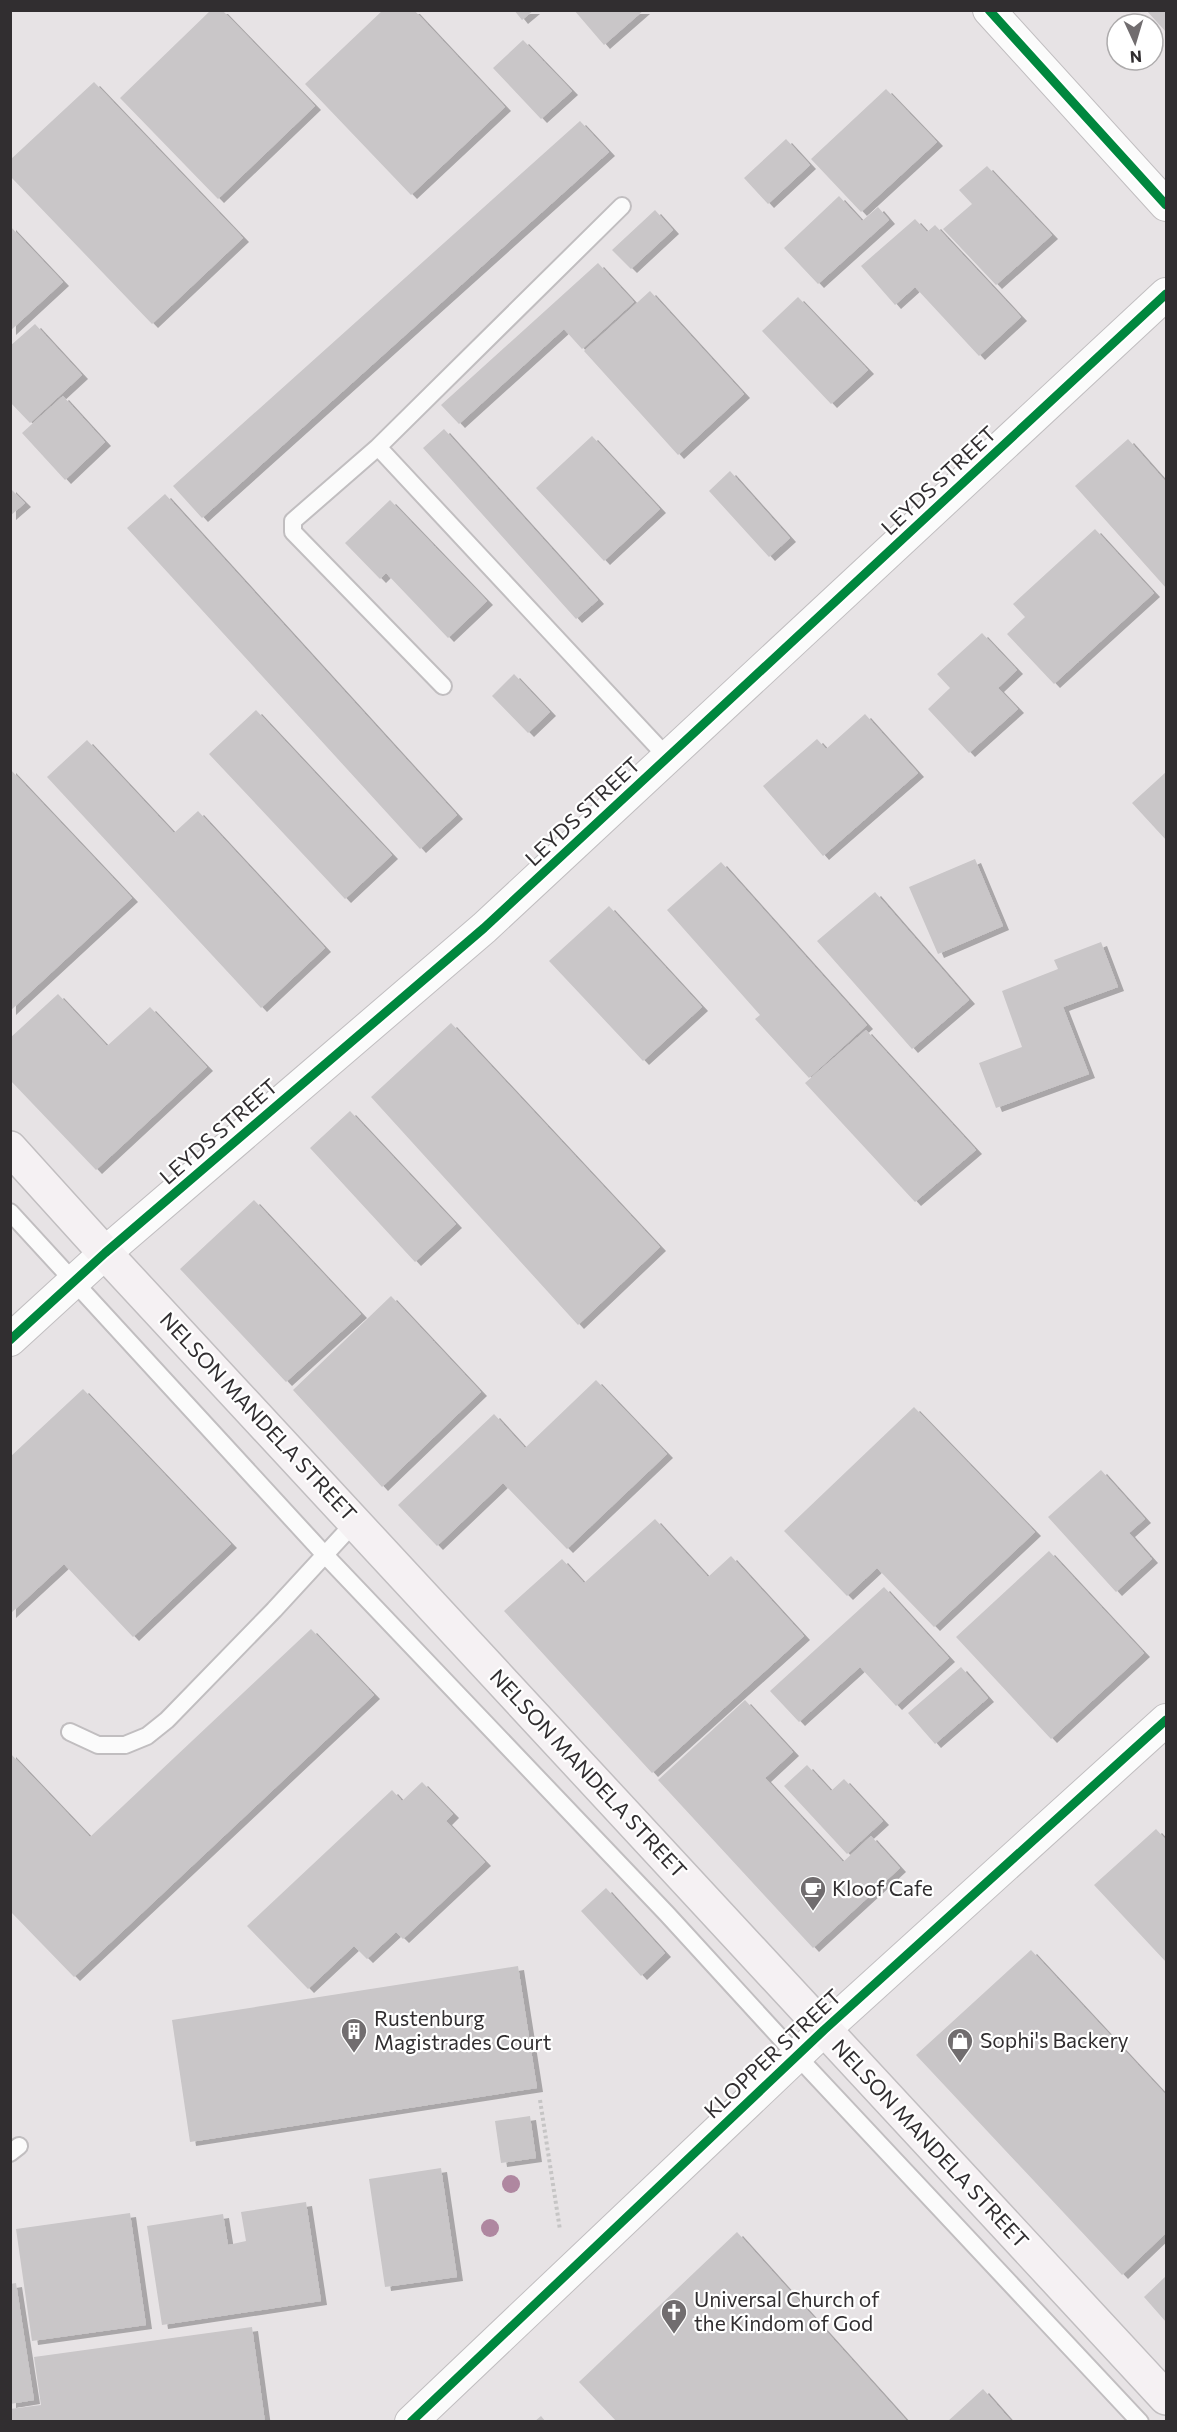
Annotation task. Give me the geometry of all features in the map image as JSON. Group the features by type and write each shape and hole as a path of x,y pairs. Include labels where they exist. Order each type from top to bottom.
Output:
{"main road":[{"name":"NELSON MANDELA STREET","path":"10,1148 105,1254 1167,2398"}],"street":[{"path":"989,10 1167,205"},
{"name":"LEYDS STREET","path":"10,1340 73,1281 484,928 1167,294"},
{"name":"KLOPPER STREET","path":"411,2421 824,2030 1167,1720"}],"lane":[{"path":"443,686 293,531 293,522 378,447 622,206"},
{"path":"378,447 668,758"},
{"path":"10,1212 325,1555 667,1914 797,2056 1140,2421"},
{"path":"70,1732 98,1745 125,1745 147,1736 183,1703 355,1522"}],"path":[{"path":"540,2100 566,2275"}],"building":[{"path":"211,10 222,10 315,106 218,199 120,98"},
{"path":"383,10 414,10 505,107 411,195 305,84"},
{"path":"514,10 534,10 522,20"},
{"path":"574,10 644,10 604,45"},
{"path":"1146,10 1166,10 1166,32 1165,12"},
{"path":"523,40 572,91 541,119 493,68"},
{"path":"94,82 243,238 152,324 10,176 10,160"},
{"path":"886,89 937,142 861,212 811,159"},
{"path":"580,121 609,152 202,518 173,486"},
{"path":"786,139 810,165 768,204 744,178"},
{"path":"987,166 1052,235 996,285 943,229 972,204 959,190"},
{"path":"839,196 862,221 878,207 889,220 818,284 784,248"},
{"path":"655,210 673,230 631,269 612,250"},
{"path":"915,219 927,232 935,225 1021,317 979,356 915,287 895,305 861,266"},
{"path":"10,226 63,282 10,331"},
{"path":"598,263 634,302 582,349 564,329 459,424 441,405"},
{"path":"650,291 744,394 678,455 584,351"},
{"path":"798,297 868,370 831,404 762,331"},
{"path":"35,324 82,375 30,423 10,402 10,346"},
{"path":"63,396 105,442 65,480 22,433"},
{"path":"444,429 598,600 576,619 423,448"},
{"path":"592,436 660,509 604,561 536,488"},
{"path":"1128,439 1166,482 1166,588 1075,486"},
{"path":"730,471 790,538 769,557 709,491"},
{"path":"10,488 25,503 10,516"},
{"path":"165,494 457,815 420,849 127,528"},
{"path":"390,500 487,601 448,638 386,573 380,579 345,543"},
{"path":"1095,529 1154,593 1054,684 1007,634 1025,617 1013,604"},
{"path":"982,633 1017,670 998,688 1018,709 969,753 928,709 950,688 937,674"},
{"path":"514,674 550,712 528,733 492,696"},
{"path":"256,710 392,855 345,899 209,754"},
{"path":"865,714 918,773 823,856 763,786 817,739 826,749"},
{"path":"87,740 174,833 198,811 325,948 261,1008 47,777"},
{"path":"10,769 132,898 10,1011"},
{"path":"1166,772 1166,840 1132,803"},
{"path":"975,859 1003,926 938,954 909,887"},
{"path":"721,862 867,1025 809,1078 755,1019 760,1015 667,910"},
{"path":"875,892 969,1000 912,1049 817,941"},
{"path":"609,906 702,1007 643,1061 549,961"},
{"path":"1101,942 1118,987 1063,1007 1089,1074 996,1108 979,1063 1022,1047 1002,991 1058,969 1054,960"},
{"path":"58,994 107,1046 150,1007 207,1067 96,1170 10,1080 10,1038"},
{"path":"451,1023 660,1247 578,1325 371,1097"},
{"path":"866,1030 976,1150 915,1202 805,1083"},
{"path":"350,1111 456,1224 415,1262 310,1148"},
{"path":"254,1200 361,1314 286,1382 180,1269"},
{"path":"391,1296 481,1392 382,1487 293,1390"},
{"path":"596,1380 667,1454 567,1549 503,1483 437,1546 398,1505 494,1414 525,1448"},
{"path":"83,1389 231,1544 133,1637 64,1564 10,1614 10,1457"},
{"path":"914,1407 1035,1532 934,1627 877,1568 847,1596 784,1531"},
{"path":"1101,1470 1145,1519 1129,1533 1152,1559 1116,1592 1048,1517"},
{"path":"655,1519 708,1577 731,1556 804,1636 652,1773 504,1611 562,1559 584,1583"},
{"path":"1049,1551 1144,1653 1051,1739 956,1637"},
{"path":"884,1587 949,1658 896,1706 860,1667 799,1722 770,1691"},
{"path":"311,1629 374,1695 74,1977 10,1911 10,1753 90,1837"},
{"path":"961,1667 988,1698 935,1744 908,1713"},
{"path":"745,1700 793,1752 765,1778 843,1862 871,1836 900,1868 813,1948 658,1780"},
{"path":"807,1765 831,1791 844,1779 883,1821 847,1854 784,1786"},
{"path":"422,1782 453,1814 446,1821 485,1862 403,1939 396,1932 367,1959 354,1946 308,1989 247,1926 392,1790 402,1801"},
{"path":"1156,1829 1166,1840 1166,1962 1094,1885"},
{"path":"606,1888 665,1953 641,1976 581,1911"},
{"path":"1031,1950 1166,2095 1166,2233 1122,2275 916,2055"},
{"name":"Rustenburg Magistrades Court","path":"518,1966 537,2088 190,2142 172,2020"},
{"path":"530,2116 536,2158 501,2163 495,2121"},
{"path":"441,2168 457,2277 385,2287 369,2179"},
{"path":"306,2202 321,2301 162,2325 147,2226 223,2214 228,2245 246,2241 241,2212"},
{"path":"130,2213 146,2325 32,2341 16,2229"},
{"path":"737,2232 906,2420 903,2422 617,2422 579,2382"},
{"path":"1166,2276 1166,2322 1144,2297"},
{"path":"16,2283 34,2400 10,2404 10,2284"},
{"path":"252,2327 265,2422 10,2422 10,2409 41,2405 34,2357"},
{"path":"983,2389 1012,2422 947,2422"},
{"path":"541,2416 546,2422 534,2422"}],"cycle path":[{"path":"989,10 1166,205"},
{"path":"10,1340 105,1253 484,928 1166,294"},
{"path":"411,2422 824,2030 1166,1720"}],"place":[{"name":"Kloof Cafe","path":"813,1912"},
{"name":"Rustenburg Magistrades Court","path":"354,2054"},
{"name":"Sophi's Backery","path":"960,2064"},
{"name":"Universal Church of the Kindom of God","path":"674,2335"}]}
